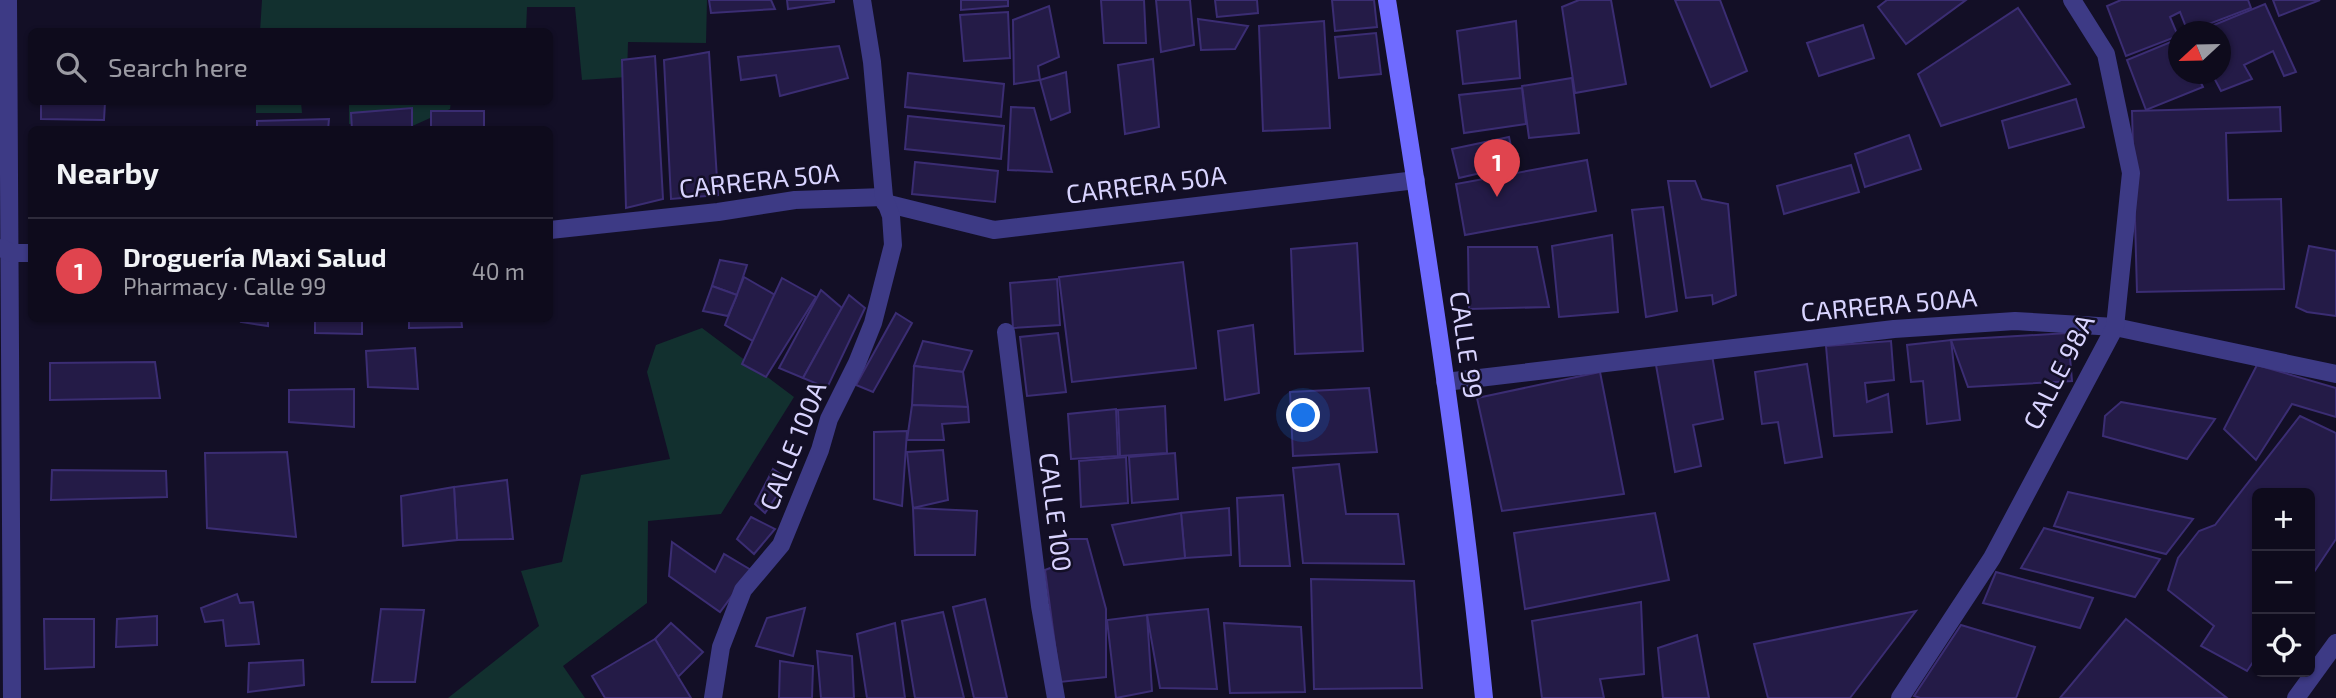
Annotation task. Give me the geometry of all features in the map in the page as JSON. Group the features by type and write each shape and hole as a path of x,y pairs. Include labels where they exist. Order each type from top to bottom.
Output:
{"street":[{"path":"8,0 5,250 12,698"},
{"path":"862,0 872,62 885,200"},
{"name":"CALLE 99","path":"1387,0 1445,382 1473,589 1484,698"},
{"name":"CALLE 98A","path":"1900,698 1992,558 2115,327 2131,173 2106,54 2072,0"},
{"name":"CARRERA 50A","path":"553,230 795,200 885,200 994,230 1416,180"},
{"name":"CALLE 100A","path":"713,698 721,647 743,590 780,545 820,450 829,419 857,363 873,323 893,245 891,216 885,200"},
{"path":"5,250 28,253"},
{"name":"CARRERA 50AA","path":"1445,382 1894,329 2015,321 2115,327 2336,374"},
{"name":"CALLE 100","path":"1006,332 1040,606 1056,698"},
{"path":"2296,698 2336,643"}],"green space":[{"path":"262,0 707,0 706,43 628,42 627,77 582,80 575,7 527,7 526,28 260,28"},
{"path":"256,105 301,105 302,113 256,113"},
{"path":"349,105 451,105 450,109 412,126 349,124"},
{"path":"702,328 794,397 721,514 648,521 647,603 563,666 585,698 448,698 539,626 521,571 562,562 581,475 670,459 647,372 656,345"}],"building":[{"path":"709,0 771,0 775,9 711,13"},
{"path":"787,0 834,0 834,2 788,9"},
{"path":"961,0 1008,0 1008,6 961,10"},
{"path":"1101,0 1144,0 1146,43 1104,43"},
{"path":"1156,0 1190,0 1194,45 1161,52"},
{"path":"1215,0 1257,0 1258,13 1217,17"},
{"path":"1332,0 1374,0 1377,27 1335,31"},
{"path":"1579,0 1611,0 1626,84 1575,93 1562,7"},
{"path":"1675,0 1720,0 1747,71 1711,87"},
{"path":"1887,0 1966,0 1906,44 1878,7"},
{"path":"2121,0 2248,0 2251,8 2217,21 2184,21 2180,12 2170,17 2172,21 2168,21 2168,40 2126,56 2107,6"},
{"path":"2273,0 2320,0 2279,16"},
{"path":"2265,4 2296,72 2284,76 2273,51 2244,65 2252,79 2221,91 2217,84 2231,84 2231,21 2224,21"},
{"path":"1049,6 1059,57 1038,66 1040,80 1014,84 1013,20"},
{"path":"2018,8 2070,84 1941,126 1918,74"},
{"path":"1008,12 1010,58 964,61 960,15"},
{"path":"1198,19 1248,26 1235,49 1201,50"},
{"path":"1324,21 1330,128 1263,131 1259,26"},
{"path":"1516,21 1520,78 1463,84 1457,31"},
{"path":"1863,25 1874,58 1819,76 1807,43"},
{"path":"1376,33 1381,74 1339,78 1335,37"},
{"path":"2168,43 2168,84 2202,84 2203,87 2146,110 2127,60"},
{"path":"839,46 848,78 780,96 776,75 741,80 738,57"},
{"path":"709,52 718,195 671,199 664,60"},
{"path":"655,56 663,199 626,208 622,60"},
{"path":"1153,59 1159,127 1125,134 1118,65"},
{"path":"1066,72 1070,112 1051,120 1040,80"},
{"path":"908,73 1004,84 1001,117 905,107"},
{"path":"1572,78 1579,133 1529,138 1522,86"},
{"path":"1522,88 1526,124 1464,133 1459,95"},
{"path":"2076,99 2084,127 2009,148 2002,121"},
{"path":"41,105 105,105 104,120 41,119"},
{"path":"1011,107 1034,108 1052,172 1008,170"},
{"path":"2280,107 2281,131 2226,133 2228,200 2281,199 2284,289 2137,292 2132,111"},
{"path":"412,108 412,126 352,126 351,113"},
{"path":"431,111 484,111 484,126 431,126"},
{"path":"908,116 1004,126 1001,159 905,149"},
{"path":"329,119 328,126 257,126 257,121"},
{"path":"1909,135 1921,169 1865,187 1855,154"},
{"path":"1509,137 1515,165 1459,178 1452,149"},
{"path":"1587,160 1596,211 1465,235 1456,184"},
{"path":"915,162 998,171 995,202 912,194"},
{"path":"1851,165 1859,192 1784,214 1777,186"},
{"path":"1668,181 1695,181 1702,199 1728,204 1736,295 1713,304 1712,295 1686,298"},
{"path":"1663,207 1677,311 1646,317 1632,210"},
{"path":"1612,235 1618,312 1559,317 1552,246"},
{"path":"1357,243 1363,351 1295,354 1291,249"},
{"path":"2309,246 2336,251 2336,316 2307,312 2296,307"},
{"path":"1468,247 1537,247 1549,307 1469,309"},
{"path":"720,260 747,265 737,295 712,286"},
{"path":"1183,262 1196,368 1072,382 1059,277"},
{"path":"744,277 775,295 753,341 725,325"},
{"path":"782,278 816,297 766,377 742,364"},
{"path":"1057,279 1060,325 1013,328 1010,283"},
{"path":"712,286 737,295 728,316 703,311"},
{"path":"821,290 842,308 803,378 779,368"},
{"path":"849,295 865,308 827,388 803,378"},
{"path":"896,313 912,323 873,392 856,385"},
{"path":"241,322 268,322 268,326"},
{"path":"315,322 362,322 362,334 315,333"},
{"path":"409,322 461,322 462,327 409,328"},
{"path":"1253,325 1259,393 1225,400 1218,331"},
{"path":"1058,333 1066,392 1027,396 1020,337"},
{"path":"2068,333 2072,381 1968,387 1951,340"},
{"path":"1951,340 1960,420 1927,424 1923,381 1911,382 1907,345"},
{"path":"923,341 972,351 963,372 914,366"},
{"path":"1891,341 1894,380 1865,383 1867,402 1888,394 1892,432 1834,436 1826,346"},
{"path":"415,348 418,389 368,387 366,351"},
{"path":"1712,355 1723,419 1693,425 1701,466 1675,472 1656,365"},
{"path":"155,362 160,398 50,400 50,363"},
{"path":"1807,364 1822,457 1785,463 1778,422 1762,424 1755,372"},
{"path":"2257,365 2336,388 2336,417 2292,404 2256,460 2224,429"},
{"path":"914,366 963,372 968,407 912,405"},
{"path":"1600,372 1624,494 1502,511 1477,398"},
{"path":"1369,388 1377,452 1293,456 1290,392"},
{"path":"354,389 354,427 289,422 289,390"},
{"path":"2121,402 2215,419 2187,459 2103,436 2105,416"},
{"path":"912,405 968,407 969,422 942,424 944,440 907,440"},
{"path":"1165,406 1167,453 1120,456 1118,410"},
{"path":"1116,409 1118,456 1071,459 1068,414"},
{"path":"2300,416 2336,433 2336,539 2315,570 2315,488 2252,488 2252,664 2247,671 2201,646 2214,626 2168,590 2178,558 2199,531 2215,525"},
{"path":"907,431 902,506 874,499 874,432"},
{"path":"943,450 948,500 913,508 907,452"},
{"path":"287,452 296,537 207,528 205,453"},
{"path":"1175,453 1178,499 1132,503 1129,457"},
{"path":"1126,457 1128,503 1081,507 1079,461"},
{"path":"1339,464 1346,514 1398,514 1404,564 1303,563 1293,468"},
{"path":"773,469 788,479 765,513 755,504"},
{"path":"52,470 166,471 167,497 51,500"},
{"path":"507,480 513,539 457,540 454,487"},
{"path":"454,487 457,540 403,546 401,496"},
{"path":"2068,492 2193,519 2166,554 2054,526"},
{"path":"1283,495 1290,566 1240,566 1237,498"},
{"path":"913,508 977,511 975,555 915,555"},
{"path":"1229,508 1231,555 1185,558 1181,513"},
{"path":"1181,513 1185,558 1124,565 1112,525"},
{"path":"1655,513 1669,580 1525,609 1514,533"},
{"path":"751,517 775,529 754,554 737,539"},
{"path":"2044,528 2160,559 2135,597 2021,568"},
{"path":"1052,539 1087,539 1106,609 1106,677 1060,682 1045,570 1053,567"},
{"path":"672,542 715,572 724,554 751,570 720,612 669,576"},
{"path":"1996,572 2093,598 2080,628 1983,603"},
{"path":"1311,579 1414,581 1422,688 1314,689"},
{"path":"237,594 240,603 253,602 259,644 226,646 223,620 205,622 201,608"},
{"path":"985,599 1007,698 974,698 953,607"},
{"path":"1641,602 1644,674 1600,679 1604,698 1542,698 1532,621"},
{"path":"805,608 793,656 756,646 767,618"},
{"path":"381,609 424,610 415,682 372,682"},
{"path":"1208,609 1217,689 1160,688 1147,615"},
{"path":"1916,611 1850,698 1768,698 1754,644"},
{"path":"943,612 964,698 915,698 902,621"},
{"path":"1147,615 1152,691 1116,698 1107,620"},
{"path":"157,616 157,645 116,647 117,619"},
{"path":"44,619 94,619 94,667 45,669"},
{"path":"2126,619 2227,698 2060,698"},
{"path":"671,623 703,652 678,677 655,639"},
{"path":"895,623 905,698 867,698 857,634"},
{"path":"1224,623 1301,627 1305,692 1230,693"},
{"path":"1961,625 2035,647 2016,698 1914,696"},
{"path":"1697,635 1709,698 1663,698 1658,648"},
{"path":"655,639 691,698 605,698 592,676"},
{"path":"817,651 852,656 854,698 821,698"},
{"path":"303,660 304,685 248,692 249,663"},
{"path":"780,661 813,666 812,698 779,698"}],"place":[{"name":"Droguería Maxi Salud","path":"1497,197"}]}
